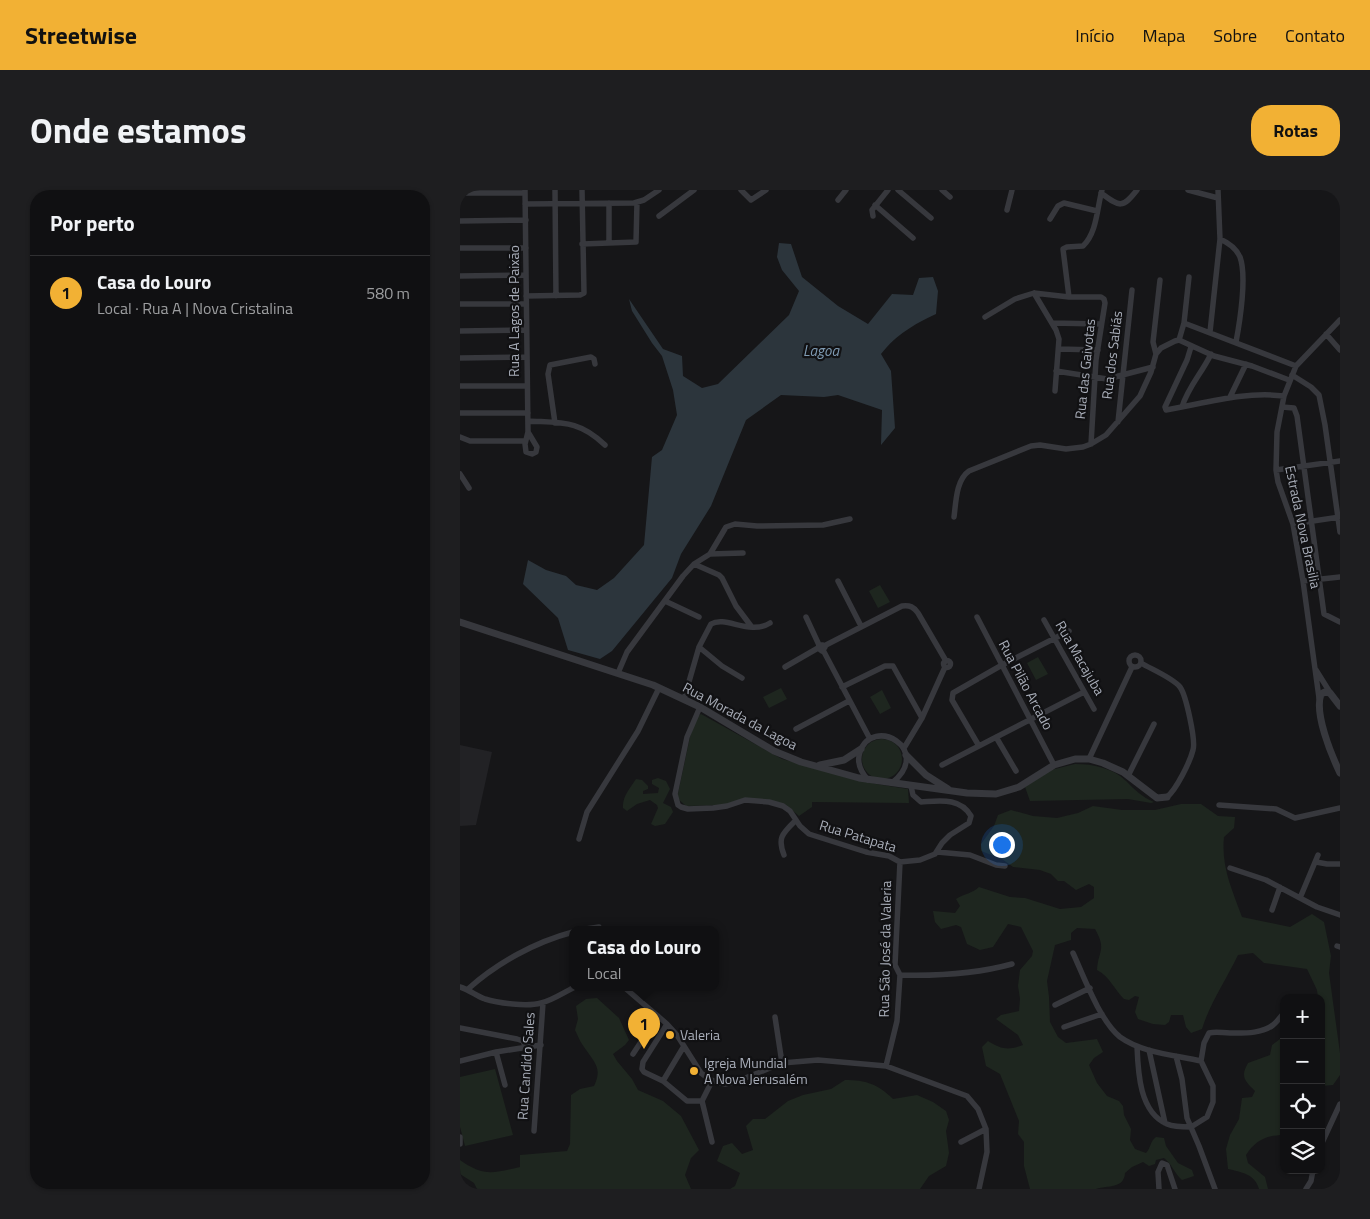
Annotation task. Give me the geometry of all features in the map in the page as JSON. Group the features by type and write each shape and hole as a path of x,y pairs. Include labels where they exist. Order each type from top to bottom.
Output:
{"street":[{"path":"555,190 556,296"},
{"path":"526,296 582,295 584,293 582,190"},
{"path":"525,204 637,202 644,200 659,190"},
{"path":"659,216 694,190"},
{"path":"742,190 752,200 766,190"},
{"path":"838,200 846,190"},
{"path":"873,216 872,212 875,205 888,190"},
{"path":"898,190 931,218"},
{"path":"942,190 950,197"},
{"path":"1007,210 1012,190"},
{"path":"985,317 1015,298 1034,293 1069,297 1063,250 1065,247 1083,246 1087,241 1093,231 1101,192 1121,205 1125,204 1137,190"},
{"path":"1188,190 1218,198"},
{"path":"1210,332 1220,239 1218,190"},
{"path":"460,194 525,191"},
{"name":"Rua A Lagos de Paixão","path":"525,191 528,413 528,432 525,440 526,452 532,454 536,452 537,447 528,432"},
{"path":"582,244 634,243 637,238 637,202"},
{"path":"609,203 609,243"},
{"path":"1050,219 1058,206 1064,203 1096,211"},
{"path":"875,205 913,238"},
{"path":"460,221 526,220"},
{"path":"1220,239 1234,248 1241,263 1242,301 1236,342"},
{"path":"460,248 526,248"},
{"path":"460,276 526,275"},
{"path":"1179,340 1184,323 1188,277"},
{"path":"1156,354 1153,347 1153,337 1160,280"},
{"name":"Rua dos Sabiás","path":"1118,422 1132,290"},
{"path":"1034,293 1058,335 1059,349 1055,391"},
{"name":"Rua das Gaivotas","path":"1069,297 1101,297 1105,303 1098,350 1091,444"},
{"path":"460,304 526,304"},
{"name":"Estrada Nova Brasilia","path":"1340,320 1296,366 1291,377 1284,396 1277,432 1276,470 1292,524 1303,582 1324,731 1340,773"},
{"path":"1052,323 1101,324"},
{"path":"1184,323 1296,366"},
{"path":"460,331 526,330"},
{"path":"1326,334 1340,350"},
{"path":"954,516 961,481 964,474 969,471 1031,446 1040,445 1066,449 1091,444 1106,435 1140,396 1153,367 1156,354 1166,344 1179,340 1191,347 1211,354 1291,377 1311,387 1319,396 1331,463 1340,532"},
{"path":"1191,347 1165,409 1168,410 1230,397 1261,394 1284,396"},
{"path":"1059,349 1098,350"},
{"path":"1182,407 1186,394 1205,367 1211,354"},
{"path":"460,358 527,357"},
{"path":"555,423 548,374 550,365 591,357 594,359 594,364"},
{"path":"1230,397 1246,364"},
{"path":"1056,371 1106,379 1153,367"},
{"path":"460,386 527,386"},
{"path":"1282,407 1291,407 1296,412 1324,614 1340,622"},
{"path":"460,413 528,413"},
{"path":"528,421 581,427 605,445"},
{"path":"460,437 470,441 525,440"},
{"path":"1276,470 1340,461"},
{"path":"460,474 469,488"},
{"path":"1292,524 1339,517"},
{"path":"710,554 722,531 730,525 823,525 850,519"},
{"path":"618,673 627,652 694,564 710,554 743,553"},
{"path":"694,564 722,578 736,606 751,626"},
{"path":"1303,582 1340,576"},
{"path":"838,581 861,626"},
{"path":"665,602 698,617"},
{"path":"784,667 902,606 912,607 918,613 946,664 922,718 904,748"},
{"path":"806,617 870,739"},
{"name":"Rua Pilão Arcado","path":"977,617 1054,765"},
{"path":"684,699 699,647 711,624 721,620 739,626 759,628 770,623"},
{"name":"Rua Macajuba","path":"1044,620 1094,708"},
{"name":"Rua Morada da Lagoa","path":"460,622 659,688 700,707 761,745 813,766 868,780 985,794 1019,787 1054,765 1075,759 1089,759 1113,766 1157,798 1171,794 1193,751 1194,743 1184,695 1180,686 1141,664"},
{"path":"979,746 952,700 952,695 1002,665 1069,632"},
{"path":"699,647 722,666 742,678"},
{"path":"1134,655 1139,656 1141,664 1137,667 1132,667 1128,661 1134,655"},
{"path":"842,688 885,666 893,666 922,718"},
{"path":"1089,759 1132,667"},
{"name":"Estrada Nova Brasilia","path":"1315,668 1340,706"},
{"path":"579,839 587,812 638,731 659,688"},
{"path":"942,765 1084,692"},
{"path":"1319,700 1321,694 1325,692 1332,696"},
{"path":"796,729 849,701"},
{"name":"Rua Patapata","path":"700,707 687,737 675,794 678,805 688,809 727,806 745,800 769,802 787,809 794,815 802,829 818,837 866,852 889,856 900,862 920,860 937,852 950,835 969,822 971,816 964,808 947,800 921,802 913,795 911,786"},
{"path":"1128,776 1154,724"},
{"path":"813,766 838,763 861,749 870,739 889,736 900,743 906,755 904,771 892,783"},
{"path":"996,737 1016,771"},
{"path":"861,749 858,757 859,766 868,780"},
{"path":"906,755 926,775 951,791"},
{"path":"1220,805 1276,809 1295,818 1340,808"},
{"path":"784,855 780,845 781,837 796,820"},
{"name":"Rua Patapata","path":"937,852 970,855 996,865 1005,866"},
{"path":"1300,898 1318,855"},
{"name":"Rua São José da Valeria","path":"886,1066 897,1021 900,976 895,965 900,862"},
{"path":"1316,862 1340,864"},
{"path":"1230,868 1266,880 1317,907 1340,915"},
{"path":"1272,910 1280,887"},
{"path":"468,989 486,974 518,955 548,940 569,933"},
{"path":"1073,953 1102,1014 1121,1038 1149,1050 1201,1061"},
{"path":"900,976 964,974 993,970 1012,964"},
{"path":"460,987 468,989 484,999 534,1004 543,1002 569,990"},
{"path":"1056,1005 1090,988"},
{"path":"629,991 667,1024 701,1073 712,1081 725,1084 731,1083 782,1063 818,1060 886,1066 967,1096 978,1109 986,1129 987,1152 979,1189"},
{"name":"Rua Candido Sales","path":"534,1131 543,1002"},
{"path":"1064,1027 1102,1014"},
{"path":"633,1054 658,1016"},
{"path":"775,1017 782,1063"},
{"path":"1137,1046 1138,1070 1145,1099 1150,1108 1165,1123 1191,1127 1209,1115 1213,1102 1213,1086 1201,1061 1204,1043 1210,1033 1216,1031 1230,1033 1266,1030 1280,1018"},
{"path":"667,1024 641,1068 643,1071 663,1081 687,1101 702,1101"},
{"path":"460,1028 517,1038 523,1041 525,1046"},
{"path":"460,1061 541,1044"},
{"path":"663,1081 684,1046"},
{"path":"1149,1050 1165,1123"},
{"path":"496,1052 505,1084"},
{"path":"1176,1056 1182,1079 1187,1118 1215,1189"},
{"path":"712,1081 702,1101 712,1142"},
{"path":"1325,1136 1340,1104"},
{"path":"961,1142 986,1129"},
{"path":"460,1137 460,1144"},
{"path":"1159,1189 1158,1172 1162,1163 1167,1165 1174,1189"},
{"path":"1306,1189 1312,1174"}],"shaded area":[{"path":"880,585 890,602 878,608 869,591"},
{"path":"1038,657 1048,674 1036,680 1027,663"},
{"path":"781,688 787,699 769,708 763,697"},
{"path":"882,690 891,708 880,714 870,697"},
{"path":"701,714 782,759 876,784 908,789 909,803 812,802 812,807 799,816 786,805 767,800 727,805 686,806 677,798 690,737 696,718"},
{"path":"886,739 893,742 899,748 902,759 901,767 893,776 886,779 878,779 871,776 863,767 862,755 865,748 874,740"},
{"path":"460,745 492,752 476,825 460,826"},
{"path":"1075,764 1096,766 1109,770 1121,777 1142,796 1154,802 1128,799 1030,801 1025,787 1051,770"},
{"path":"658,778 666,781 670,789 663,803 671,807 673,812 665,824 655,826 651,824 658,808 650,800 637,804 627,811 623,808 623,804 627,793 636,779 642,780 648,786 648,789 643,791 643,794 658,793 659,788 652,784 652,780"},
{"path":"1181,804 1201,804 1218,816 1235,817 1234,828 1224,837 1224,858 1228,878 1242,917 1290,927 1312,914 1324,922 1331,956 1329,973 1340,1053 1340,1075 1333,1085 1325,1086 1325,994 1318,994 1307,969 1264,963 1253,953 1238,955 1205,1019 1202,1029 1191,1033 1186,1027 1183,1015 1171,1015 1169,1022 1165,1025 1153,1024 1138,1019 1135,1012 1139,997 1135,996 1129,1000 1124,999 1109,980 1097,970 1101,942 1095,929 1077,928 1071,933 1071,940 1055,945 1047,981 1050,1022 1058,1037 1066,1043 1097,1039 1103,1052 1094,1058 1089,1065 1097,1083 1107,1096 1119,1101 1123,1106 1124,1115 1131,1129 1130,1140 1135,1149 1146,1153 1156,1137 1164,1138 1166,1146 1178,1163 1192,1170 1194,1176 1182,1180 1164,1158 1156,1160 1155,1164 1149,1166 1143,1162 1132,1167 1125,1173 1122,1182 1115,1186 1096,1189 1030,1189 1024,1166 1024,1142 1018,1134 1019,1121 1000,1074 986,1066 982,1047 988,1041 1005,1048 1023,1045 1018,1035 996,1019 1001,1015 1019,1011 1018,986 1020,970 1032,956 1033,951 1021,927 1008,924 993,947 980,950 967,944 961,927 956,925 941,929 935,922 933,911 955,913 960,906 956,899 979,887 1010,897 1025,898 1060,909 1081,907 1094,898 1094,887 1089,884 1076,890 1064,881 1058,881 1051,874 1040,870 1013,867 1002,859 981,851 981,844 994,826 998,815 1011,810 1033,816 1057,818 1078,813 1093,806 1122,810 1155,810"},
{"path":"597,998 619,1018 629,1040 613,1054 617,1061 632,1079 638,1090 663,1101 681,1116 699,1150 691,1158 685,1175 691,1189 477,1189 474,1183 460,1174 460,1160 476,1169 495,1172 520,1167 520,1155 567,1151 570,1144 571,1095 580,1089 594,1086 598,1074 594,1061 581,1043 575,1030 578,1019 576,1006 586,999"},
{"path":"1280,1039 1280,1135 1262,1140 1253,1146 1246,1155 1248,1163 1265,1177 1268,1189 1259,1189 1251,1177 1228,1169 1226,1149 1230,1135 1239,1119 1242,1098 1252,1097 1255,1091 1245,1078 1244,1072 1248,1063 1270,1055 1272,1045"},
{"path":"495,1069 513,1135 465,1146 460,1127 460,1077"},
{"path":"845,1080 859,1081 877,1086 893,1099 917,1095 933,1102 946,1111 949,1120 946,1131 949,1153 946,1166 929,1176 920,1189 730,1189 735,1186 740,1173 717,1161 723,1146 732,1143 742,1154 753,1150 746,1126 753,1119 765,1119 788,1101 803,1095 831,1089"}],"water":[{"name":"Lagoa","path":"779,243 791,244 802,277 838,306 868,324 892,294 913,295 919,278 933,277 938,291 936,314 906,331 881,354 891,371 895,428 881,445 882,410 838,395 824,397 781,395 746,420 711,506 681,554 672,578 612,651 600,659 568,650 558,618 523,584 528,560 546,570 566,576 576,585 597,590 614,578 644,545 652,457 662,450 677,415 673,390 662,356 632,311 629,299 663,349 682,356 683,376 702,388 718,384 789,315 799,291 782,270 777,257"}],"place":[{"name":"Valeria","path":"670,1035"},
{"name":"Casa do Louro","path":"644,1049"},
{"name":"Igreja Mundial A Nova Jerusalém","path":"694,1071"}]}
